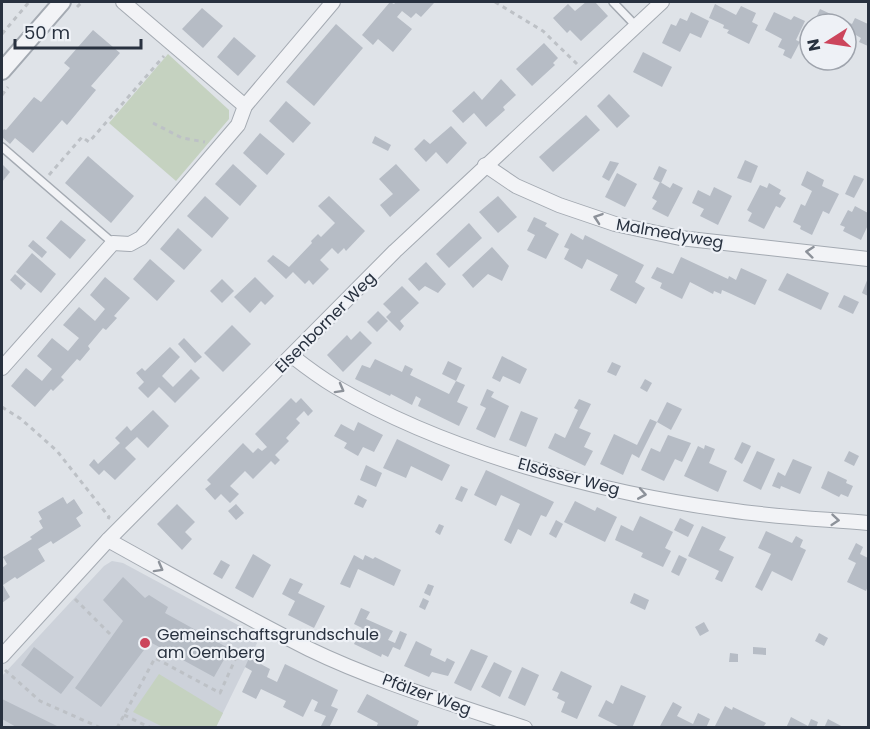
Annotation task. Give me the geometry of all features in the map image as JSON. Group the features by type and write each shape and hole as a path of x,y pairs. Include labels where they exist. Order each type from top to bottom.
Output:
{"street":[{"path":"2,71 62,2"},
{"path":"123,2 245,106"},
{"path":"2,368 113,243 130,244 141,238 238,125 245,106 333,2"},
{"name":"Elsenborner Weg","path":"2,656 108,540 395,251 484,165 662,2"},
{"name":"Malmedyweg","path":"484,165 516,186 559,205 615,224 680,238 868,258"},
{"name":"Elsässer Weg","path":"292,356 335,387 388,415 490,455 607,488 717,508 868,523"},
{"name":"Pfälzer Weg","path":"108,540 312,650 420,694 525,728"}],"lane":[{"path":"613,2 636,26"},
{"path":"2,147 113,243"}],"path":[{"path":"2,34 29,2"},
{"path":"495,2 543,31 585,72"},
{"path":"43,182 82,137 89,142 157,65"},
{"path":"153,123 182,138 205,142 215,151"},
{"path":"2,407 21,419 57,451 109,517 97,530 108,540"},
{"path":"64,587 112,636"},
{"path":"117,728 155,658 219,693 238,653"},
{"path":"2,667 40,701 100,728"},
{"path":"124,715 151,728"}],"shaded area":[{"name":"Gemeinschaftsgrundschule am Oemberg","path":"112,561 123,563 260,637 216,727 2,727 2,676 104,566"}],"green space":[{"path":"168,54 229,110 229,119 176,181 109,123"},
{"path":"159,674 223,713 216,727 163,727 133,712"}],"building":[{"path":"390,2 394,4 396,2 434,3 421,17 416,13 411,18 402,11 397,17 412,29 393,52 378,39 373,45 362,35"},
{"path":"586,2 595,2 608,16 581,41 570,30 567,33 553,18 568,4 575,11"},
{"path":"715,4 736,15 741,6 756,13 752,22 758,25 749,44 727,33 729,30 723,28 724,25 709,18"},
{"path":"202,8 223,26 203,48 182,29"},
{"path":"691,12 709,21 701,38 690,33 680,52 662,43 671,24 676,26 680,18 687,21"},
{"path":"774,12 791,20 794,16 798,18 796,40 798,46 791,59 783,55 785,50 778,47 782,39 765,30"},
{"path":"858,19 868,24 868,46 859,42 861,38 858,36"},
{"path":"336,24 363,48 314,106 286,82"},
{"path":"93,30 120,53 91,86 96,90 67,125 62,120 33,153 15,138 10,144 2,137 4,129 6,130 34,97 41,102 70,68 64,63"},
{"path":"234,37 256,56 238,76 217,57"},
{"path":"544,43 558,58 553,63 555,65 532,86 516,69"},
{"path":"643,52 672,67 662,87 633,72"},
{"path":"501,79 516,95 503,107 505,110 486,127 474,113 463,123 452,111 474,91 482,100"},
{"path":"609,94 630,116 617,128 597,106"},
{"path":"286,101 311,123 293,143 269,121"},
{"path":"586,115 600,130 553,172 539,157"},
{"path":"451,126 467,143 447,164 436,152 426,162 414,149 424,139 430,144"},
{"path":"260,133 285,154 267,175 243,153"},
{"path":"375,136 391,145 388,151 372,143"},
{"path":"88,156 134,196 111,223 65,183"},
{"path":"745,160 758,166 751,183 737,178"},
{"path":"610,161 619,163 609,181 602,177"},
{"path":"2,164 10,172 2,182"},
{"path":"233,164 257,186 240,206 215,184"},
{"path":"396,164 420,190 390,217 380,205 393,194 379,179"},
{"path":"659,166 667,170 661,183 653,179"},
{"path":"807,171 824,180 822,186 839,194 829,214 823,211 812,235 800,229 801,226 793,222 801,204 805,206 812,191 801,185"},
{"path":"617,173 637,184 625,207 605,197"},
{"path":"854,175 864,179 854,198 845,194"},
{"path":"660,182 670,188 673,183 683,188 668,217 652,209 657,201 652,198"},
{"path":"769,183 781,190 779,194 786,198 780,208 776,206 764,229 748,221 752,213 747,210 760,185 767,188"},
{"path":"714,187 732,196 718,225 700,216 704,209 692,203 698,190 710,196"},
{"path":"205,196 229,218 212,238 187,216"},
{"path":"329,196 365,231 346,251 344,248 338,254 332,248 320,260 329,269 313,285 309,280 305,284 293,272 286,279 267,261 273,255 289,267 318,234 321,237 335,223 318,206"},
{"path":"498,196 517,217 498,233 479,212"},
{"path":"855,206 868,213 868,225 861,240 843,231 845,227 840,225 848,210 852,212"},
{"path":"534,217 547,223 545,226 559,234 546,259 527,250 535,235 527,231"},
{"path":"61,220 86,240 70,259 46,238"},
{"path":"469,223 482,238 449,268 436,254"},
{"path":"178,228 202,250 184,270 160,249"},
{"path":"571,233 583,240 585,235 644,265 635,282 645,288 636,304 610,290 618,275 587,259 582,269 564,259 569,249 564,247"},
{"path":"33,240 47,252 42,258 28,246"},
{"path":"492,247 509,266 502,281 488,274 473,288 462,275"},
{"path":"32,253 56,274 41,293 16,272"},
{"path":"681,257 728,279 729,276 736,280 741,268 767,280 755,305 722,290 721,294 714,291 713,294 690,282 682,299 660,288 662,283 651,278 657,267 673,274"},
{"path":"150,259 175,281 157,301 133,279"},
{"path":"426,262 446,284 438,293 425,286 419,291 408,279"},
{"path":"787,273 829,293 821,310 778,290"},
{"path":"15,274 26,284 21,290 10,280"},
{"path":"105,277 130,298 114,316 117,318 106,330 103,328 88,346 90,349 80,361 77,359 61,377 64,380 53,391 51,389 35,407 11,386 26,368 42,381 52,369 37,356 52,338 68,351 79,338 63,325 79,307 95,321 105,309 90,295"},
{"path":"255,277 274,296 265,305 261,301 250,313 234,297"},
{"path":"868,278 868,296 862,293"},
{"path":"222,279 234,291 222,303 210,291"},
{"path":"402,286 419,303 400,321 404,326 400,331 386,317 391,312 383,304"},
{"path":"844,295 859,302 853,314 838,307"},
{"path":"378,311 388,321 377,332 367,322"},
{"path":"232,325 251,344 223,372 204,353"},
{"path":"360,331 372,343 343,372 327,355 347,335 351,340"},
{"path":"184,338 202,357 195,363 178,344"},
{"path":"170,347 180,357 162,376 173,387 191,369 200,378 175,403 159,387 148,398 138,388 144,382 136,373 142,368 145,371"},
{"path":"502,356 527,369 520,384 503,376 500,382 492,378"},
{"path":"375,359 402,372 405,365 413,369 410,375 449,394 456,381 465,385 457,402 468,407 459,426 418,406 421,399 416,396 412,405 355,379 362,365 370,368"},
{"path":"448,361 462,368 456,381 442,374"},
{"path":"612,362 621,366 616,376 607,372"},
{"path":"645,379 652,383 647,392 640,388"},
{"path":"487,389 494,392 491,397 509,406 495,438 476,429 486,408 480,405"},
{"path":"291,398 296,403 301,398 313,411 308,416 304,411 296,419 300,423 286,438 289,441 275,455 280,460 275,465 271,461 253,479 245,471 230,486 239,494 230,503 221,494 215,500 205,489 211,484 207,480 243,443 253,453 258,448 262,451 267,447 255,434"},
{"path":"579,399 591,404 579,428 591,433 584,447 593,451 585,466 548,448 555,433 565,438 578,410 574,408"},
{"path":"667,402 682,409 671,430 657,422"},
{"path":"153,410 169,426 148,448 137,437 125,448 136,459 115,480 104,470 99,475 89,465 94,459 98,464 120,443 115,438 127,426 131,431"},
{"path":"521,411 538,418 526,447 509,440"},
{"path":"650,419 657,422 639,458 632,454 623,475 600,464 614,434 637,445"},
{"path":"358,422 383,435 374,452 363,447 358,456 344,448 347,443 334,436 341,424 354,431"},
{"path":"668,435 691,443 682,462 675,459 664,481 641,470 651,448 660,452"},
{"path":"397,439 450,465 442,481 411,466 406,478 383,468"},
{"path":"742,442 751,446 742,464 734,459"},
{"path":"705,445 715,449 709,463 727,471 718,492 684,476 698,446 704,449"},
{"path":"757,451 775,459 761,490 743,481"},
{"path":"849,451 859,456 854,466 844,461"},
{"path":"793,459 812,467 800,494 781,486 780,489 772,486 778,472 785,476"},
{"path":"366,465 382,473 376,487 360,480"},
{"path":"486,470 554,502 546,517 541,515 531,536 518,529 511,544 504,540 520,504 501,495 496,506 474,495"},
{"path":"828,471 847,480 846,483 853,486 848,497 841,494 839,497 821,488"},
{"path":"461,486 468,489 462,502 455,499"},
{"path":"358,495 367,500 363,508 354,504"},
{"path":"63,497 67,504 74,499 83,513 76,518 81,526 53,544 51,541 38,549 45,561 3,585 10,597 2,603 2,568 7,564 3,557 32,539 30,537 43,528 38,512"},
{"path":"575,501 595,511 597,507 617,517 605,542 564,522"},
{"path":"177,504 195,522 185,532 192,539 182,550 157,524"},
{"path":"236,504 244,513 236,520 228,511"},
{"path":"640,516 673,532 665,548 671,551 663,567 641,557 643,553 615,540 621,525 633,531"},
{"path":"680,518 694,525 688,537 674,530"},
{"path":"556,520 563,524 556,538 549,534"},
{"path":"439,524 444,526 440,535 435,532"},
{"path":"702,526 726,537 719,550 734,557 722,582 715,579 719,571 688,556"},
{"path":"766,531 792,543 796,536 803,540 800,547 806,550 792,581 772,571 762,591 755,587 771,554 758,548"},
{"path":"856,543 863,547 860,554 868,558 866,591 847,582 856,563 848,559"},
{"path":"253,554 271,565 253,598 235,588"},
{"path":"354,555 363,560 365,555 373,559 375,557 401,570 394,586 358,569 350,588 340,584"},
{"path":"679,555 687,559 679,576 671,572"},
{"path":"221,560 230,565 222,579 213,574"},
{"path":"123,577 145,598 149,595 168,607 165,613 230,649 214,677 150,642 101,707 75,688 123,621 103,600"},
{"path":"290,578 303,584 298,593 325,606 314,628 288,615 295,601 282,594"},
{"path":"428,584 434,586 430,596 424,593"},
{"path":"634,593 649,600 645,610 630,603"},
{"path":"423,598 429,601 425,610 419,607"},
{"path":"361,608 370,612 366,619 393,631 388,640 395,643 400,631 407,634 400,650 393,647 388,657 382,654 381,657 354,644 362,628 354,624"},
{"path":"704,622 709,631 700,636 695,627"},
{"path":"819,633 828,638 824,646 815,641"},
{"path":"416,641 432,649 430,655 445,662 447,658 455,662 448,676 432,672 429,677 404,666"},
{"path":"34,647 74,677 61,694 21,665"},
{"path":"753,647 766,648 766,655 753,654"},
{"path":"253,649 261,653 257,662 270,669 267,677 277,682 285,664 338,690 331,706 338,709 329,728 320,728 326,716 314,711 318,702 312,699 303,717 283,707 286,701 261,689 256,699 242,692 252,671 245,667"},
{"path":"471,649 488,656 471,691 454,683"},
{"path":"730,653 738,654 738,662 729,662"},
{"path":"494,662 512,671 500,697 481,687"},
{"path":"522,667 539,675 525,706 508,698"},
{"path":"561,671 592,686 577,719 561,712 565,702 557,698 559,693 552,690"},
{"path":"621,685 646,696 632,728 622,728 598,716 606,700 613,704"},
{"path":"367,694 419,721 416,728 376,728 378,723 357,712"},
{"path":"2,699 61,728 18,728 2,719"},
{"path":"673,702 682,707 677,716 693,724 698,713 710,719 706,728 659,728"},
{"path":"725,706 732,710 733,707 766,723 764,726 768,728 714,728"},
{"path":"791,717 808,726 811,719 818,722 816,728 786,728"},
{"path":"828,719 845,728 824,728"}],"place":[{"name":"Gemeinschaftsgrundschule am Oemberg","path":"145,643"}]}
